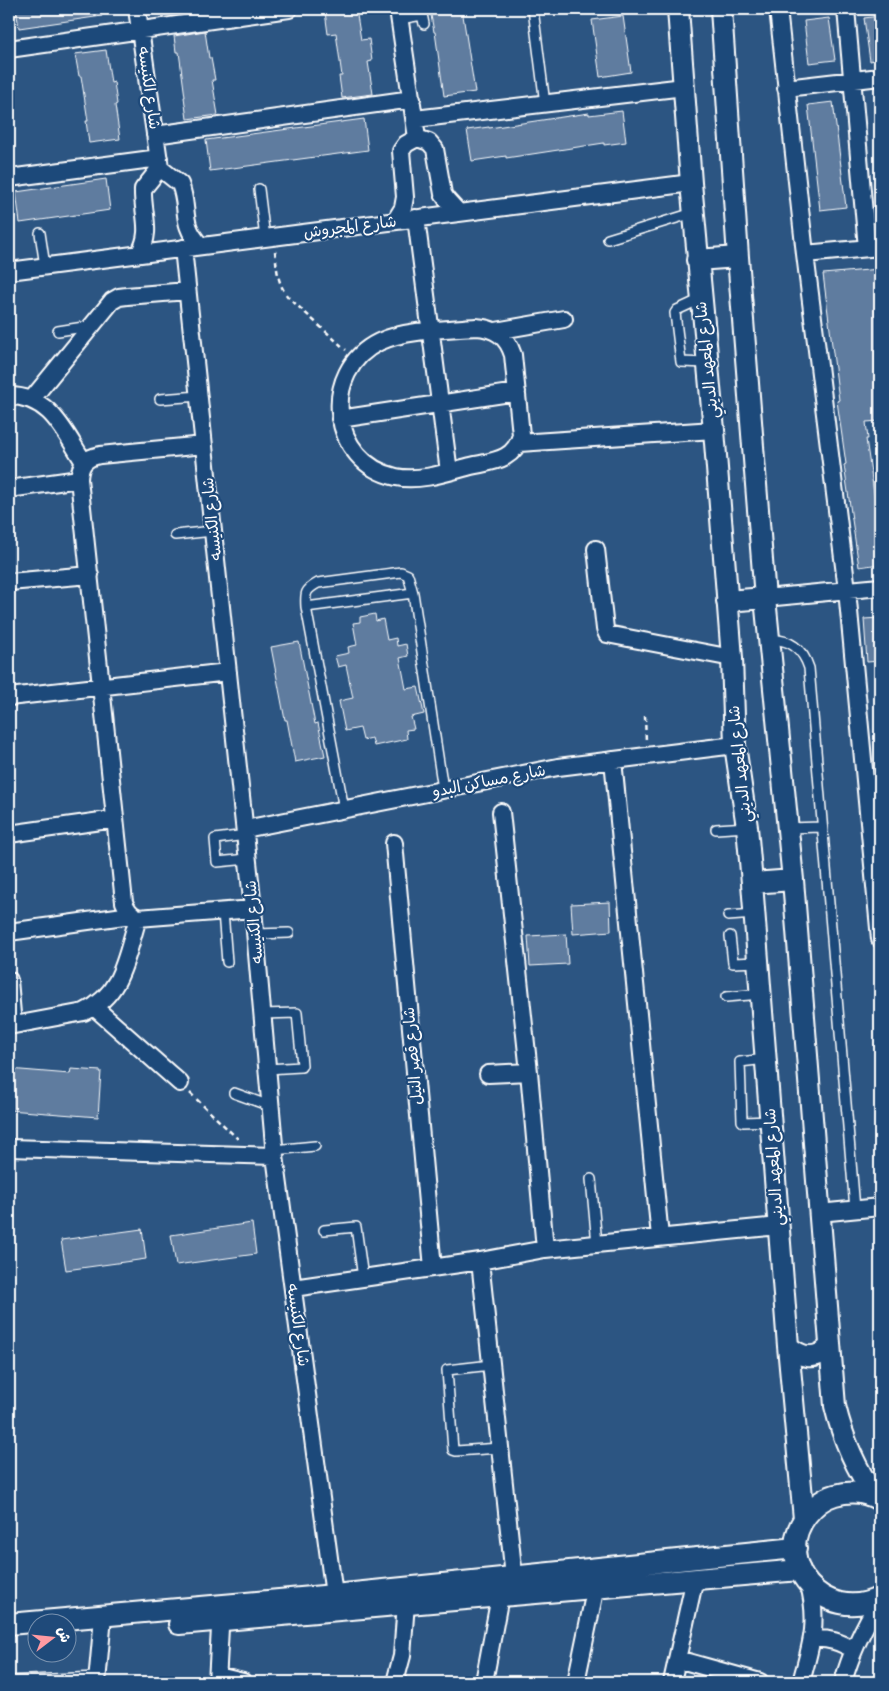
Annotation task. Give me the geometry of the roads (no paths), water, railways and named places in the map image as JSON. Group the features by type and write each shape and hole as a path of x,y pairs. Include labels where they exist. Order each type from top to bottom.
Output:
{"street":[{"name":"شارع الكنيسه","path":"138,9 159,163"},
{"path":"9,48 289,9"},
{"name":"شارع المعهد الديني","path":"678,9 697,260 714,430 732,658 735,745 747,826 755,914 788,1346 804,1519"},
{"path":"721,9 738,257 765,598 793,880 835,1406 839,1426 854,1464 878,1499"},
{"path":"778,9 805,254 847,590 878,882 880,939"},
{"path":"805,254 874,247 846,9"},
{"path":"399,14 417,138"},
{"path":"786,88 880,77"},
{"path":"414,119 684,87"},
{"path":"155,135 412,99"},
{"path":"395,221 403,208 405,197 401,151 406,144 417,138 429,142 435,149 443,194 459,212"},
{"path":"9,178 159,163"},
{"path":"159,163 180,184 188,228 191,235 201,246"},
{"path":"139,254 147,235 142,189 159,163"},
{"name":"شارع المجروش","path":"9,271 691,183"},
{"path":"416,218 450,472"},
{"name":"شارع الكنيسه","path":"183,248 254,909 274,1153 334,1595"},
{"path":"697,260 738,257"},
{"path":"32,399 112,301 120,298 187,291"},
{"path":"496,331 564,319"},
{"path":"476,326 496,331 510,346 513,355 521,426 519,444 514,451 506,457 450,472 413,478 396,477 380,471 366,462 354,450 345,435 340,419 339,398 345,377 356,359 367,349 393,336 431,330 476,326"},
{"path":"340,419 517,392"},
{"path":"9,396 21,396 32,399 49,411 84,462"},
{"path":"519,444 714,430"},
{"path":"134,916 126,909 124,902 79,479 80,470 84,462 91,457 100,455 204,445"},
{"path":"9,489 79,479"},
{"path":"596,549 604,629 607,634 732,658"},
{"path":"9,582 90,575"},
{"path":"727,601 880,587"},
{"path":"9,697 228,672"},
{"name":"شارع مساكن البدو","path":"245,832 344,809 558,767 735,745"},
{"path":"613,760 660,1237"},
{"path":"501,812 529,1072 545,1249"},
{"path":"9,834 115,819"},
{"name":"شارع قصر النيل","path":"394,843 433,1268"},
{"path":"752,883 793,880"},
{"path":"9,932 134,916 254,909"},
{"path":"9,980 11,1025 73,1015 94,1007 105,999 114,988 120,976 134,916"},
{"path":"94,1007 180,1083"},
{"path":"488,1074 529,1072"},
{"path":"9,1148 256,1156 274,1153"},
{"path":"819,1213 880,1207"},
{"path":"293,1288 480,1262 545,1249 779,1226"},
{"path":"480,1262 514,1577"},
{"path":"788,1346 799,1355 805,1357 819,1355 829,1347"},
{"path":"801,1682 813,1639 814,1612 796,1548 799,1530 804,1519 820,1502 836,1495 853,1492 878,1499"},
{"path":"221,1613 334,1595 796,1548"},
{"path":"672,1682 695,1578"},
{"path":"9,1624 102,1623 221,1613 406,1603 695,1578 804,1578 817,1593 838,1603 862,1604 880,1598"},
{"path":"576,1682 596,1586"},
{"path":"484,1682 500,1596"},
{"path":"842,1682 854,1650 880,1598"},
{"path":"395,1682 402,1656 406,1603"},
{"path":"221,1613 218,1679 243,1682"},
{"path":"78,1630 102,1623"},
{"path":"97,1680 102,1623"},
{"path":"9,1638 28,1637"},
{"path":"813,1639 830,1639 854,1650"},
{"path":"678,1659 760,1682"}],"lane":[{"path":"533,9 545,104"},
{"path":"399,14 423,16"},
{"path":"259,189 270,237"},
{"path":"608,239 694,213"},
{"path":"40,233 45,266"},
{"path":"701,299 677,310 675,313 681,362 708,363"},
{"path":"58,331 91,326"},
{"path":"160,399 199,396"},
{"path":"175,535 213,531"},
{"path":"344,809 306,607 305,595 309,588 318,583 401,572 408,575 413,593 443,789"},
{"path":"306,607 413,593"},
{"path":"769,640 783,641 797,648 802,653 809,668 855,1210"},
{"path":"716,829 747,826"},
{"path":"788,828 821,827"},
{"path":"245,832 216,838 217,862 248,860"},
{"path":"223,912 227,962"},
{"path":"728,916 755,914"},
{"path":"256,934 289,933"},
{"path":"730,936 733,963 758,962"},
{"path":"726,997 761,994"},
{"path":"262,1014 297,1013 301,1048 302,1066 267,1069"},
{"path":"766,1059 740,1062 742,1121 770,1121"},
{"path":"234,1093 270,1106"},
{"path":"274,1153 315,1146"},
{"path":"591,1180 597,1244"},
{"path":"324,1230 356,1227 364,1278"},
{"path":"491,1365 447,1370 453,1450 456,1452 500,1448"},
{"path":"9,1681 97,1680"}]}
